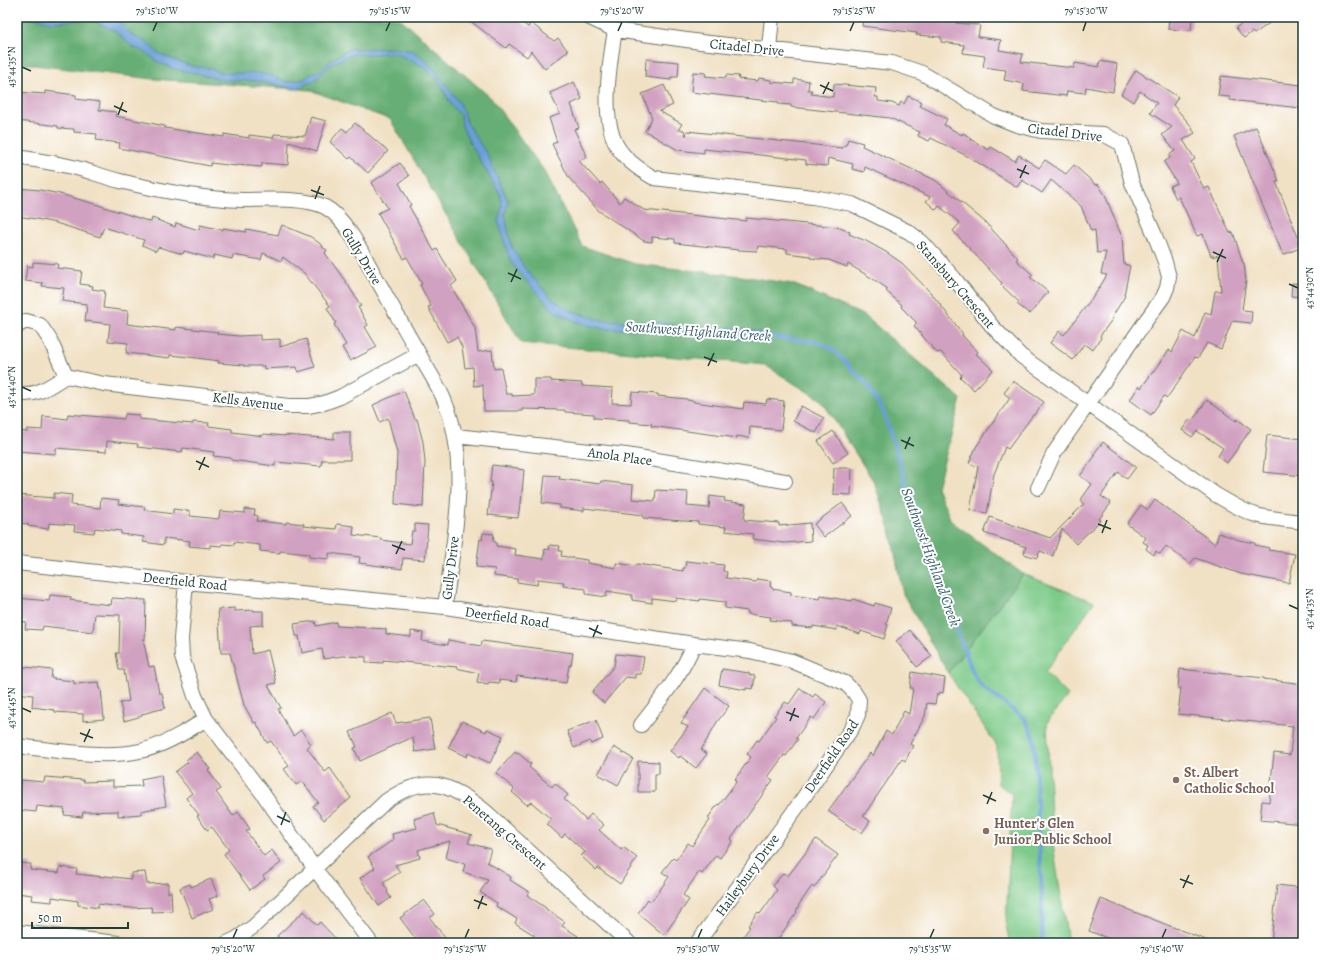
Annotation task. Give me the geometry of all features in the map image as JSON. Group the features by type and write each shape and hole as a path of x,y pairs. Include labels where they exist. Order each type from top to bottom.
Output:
{"street":[{"name":"Citadel Drive","path":"588,17 615,30 701,42 892,63 922,73 994,116 1017,125 1040,131 1103,134 1122,144 1132,183 1165,262 1169,277 1167,288 1163,297 1054,453 1038,488"},
{"path":"769,49 772,17"},
{"name":"Stansbury Crescent","path":"615,30 608,90 609,122 617,146 629,161 641,171 654,178 813,197 852,204 909,232 922,242 954,278 992,326 1020,356 1089,403 1216,495 1238,508 1255,515 1303,522"},
{"name":"Gully Drive","path":"17,157 49,162 131,184 191,196 220,199 302,201 325,207 341,220 354,238 418,354 432,375 446,402 456,436 458,495 445,607"},
{"path":"17,326 26,321 40,325 50,340 66,376 34,394 17,393"},
{"name":"Kells Avenue","path":"66,376 104,384 288,406 309,406 324,403 340,397 418,354"},
{"name":"Anola Place","path":"456,436 626,455 785,481"},
{"name":"Deerfield Road","path":"17,563 186,582 445,607 750,651 792,661 845,683 854,692 859,700 858,715 852,728 797,806"},
{"path":"186,582 181,639 182,657 194,696 206,719 263,794 315,869 371,943"},
{"path":"641,724 680,673 694,644"},
{"path":"17,746 104,755 140,751 168,740 206,719"},
{"name":"Penetang Crescent","path":"227,943 236,939 252,927 386,801 398,792 420,785 439,785 452,789 485,811 629,943"},
{"name":"Haileybury Drive","path":"697,943 797,806"},
{"path":"17,932 118,943"}],"green space":[{"path":"17,17 390,17 402,20 491,98 545,172 582,246 635,264 741,276 793,284 865,316 961,399 937,487 951,521 1023,574 948,673 903,594 890,529 874,482 822,401 765,365 521,343 390,119 310,90 153,79 17,63"},
{"path":"1023,574 1094,602 1045,672 1068,695 1047,723 1052,838 1068,943 1010,943 1006,926 1012,794 998,784 997,746 948,673"}],"water":[{"name":"Southwest Highland Creek","path":"29,17 109,17 117,20 133,36 148,43 158,53 191,66 209,68 223,73 258,73 272,76 287,82 305,79 309,75 321,70 333,59 350,49 393,48 413,51 422,57 432,67 460,103 468,125 487,154 508,201 505,214 511,245 524,267 551,298 569,310 601,320 665,323 683,327 742,328 760,332 761,336 757,339 747,339 721,337 709,334 686,335 671,331 653,332 634,329 603,329 579,323 554,311 518,272 510,260 498,221 502,206 500,194 469,141 462,126 461,116 451,105 440,83 433,74 424,67 395,53 350,55 332,64 314,81 296,89 256,81 221,80 174,69 158,62 145,52 132,47 115,31 91,20 51,22"}],"building":[{"path":"465,17 514,17 528,27 531,23 554,41 558,38 568,51 545,69 531,51 527,57 509,44 506,48"},
{"path":"863,17 957,17 956,23 980,25 978,37 1001,40 999,50 1023,54 1021,62 1074,68 1075,63 1099,67 1100,61 1117,64 1113,92 1086,87 1085,93 1067,91 1066,96 1023,91 1024,84 1004,80 1006,70 983,67 985,56 963,53 964,45 941,42 941,37 916,35 917,33 862,26"},
{"path":"1169,17 1192,17 1191,30 1168,29"},
{"path":"1241,17 1278,17 1254,34 1252,32 1244,38 1236,28 1244,21"},
{"path":"646,59 679,62 678,77 671,77 671,80 645,77"},
{"path":"1136,70 1178,97 1173,105 1193,128 1192,129 1195,133 1183,140 1195,159 1191,162 1204,189 1209,187 1230,233 1233,232 1244,263 1246,281 1242,310 1252,311 1251,323 1232,321 1221,349 1207,343 1198,358 1195,357 1167,398 1164,396 1151,415 1130,400 1139,386 1141,388 1169,350 1172,352 1183,331 1195,338 1205,312 1211,314 1215,291 1221,291 1218,255 1213,257 1213,255 1211,256 1203,234 1197,236 1179,197 1176,199 1170,186 1177,183 1164,162 1170,158 1169,155 1175,151 1162,135 1172,127 1150,113 1157,103 1140,91 1133,102 1121,94"},
{"path":"693,72 706,73 705,76 726,78 726,75 739,76 738,79 758,81 759,78 771,80 771,82 794,84 794,79 809,81 808,90 812,90 811,94 833,97 834,84 876,88 875,97 878,97 878,101 892,103 899,106 901,102 904,104 908,96 922,102 920,106 947,119 944,125 962,135 963,133 989,150 991,147 1015,161 1019,155 1039,168 1045,160 1066,174 1074,165 1096,185 1098,184 1105,195 1122,237 1124,264 1130,266 1125,296 1112,317 1113,318 1100,336 1101,338 1092,350 1084,344 1073,360 1050,343 1059,331 1064,335 1096,293 1107,275 1101,274 1106,252 1097,253 1095,230 1091,231 1081,206 1051,180 1042,193 1022,180 1017,187 969,157 931,138 929,141 918,136 920,132 890,118 791,107 791,105 778,104 778,102 691,92"},
{"path":"1221,76 1302,85 1300,108 1230,100 1230,97 1218,96"},
{"path":"574,82 582,99 571,104 579,128 574,129 587,157 579,161 600,184 602,182 620,203 624,197 644,210 746,221 746,218 837,227 850,232 849,234 866,241 902,263 931,293 963,334 962,335 978,352 976,354 993,370 974,390 960,377 962,375 941,352 937,353 914,326 916,322 901,307 902,305 886,291 888,289 848,264 847,267 829,260 787,253 787,249 758,246 757,251 739,250 675,243 675,239 652,237 652,242 644,241 599,211 569,178 552,144 557,142 549,118 560,114 550,93"},
{"path":"664,85 673,105 659,111 682,124 678,130 684,130 686,136 687,131 843,148 848,139 863,143 862,146 935,180 985,222 1018,258 1016,260 1033,275 1030,277 1048,292 1030,314 1017,304 1019,302 1001,285 1002,283 953,231 960,223 939,206 936,210 926,201 930,197 865,167 864,172 852,169 853,164 828,158 827,166 806,164 806,160 704,149 704,153 678,150 645,131 652,118 642,94"},
{"path":"45,91 76,95 76,99 100,102 99,110 116,112 115,116 165,126 165,128 224,137 224,134 249,138 249,135 273,138 274,134 305,136 311,117 326,121 317,151 289,142 288,165 262,163 262,167 211,163 210,166 119,148 120,143 96,140 97,134 74,132 74,129 58,128 58,126 17,121 17,92 45,94"},
{"path":"355,123 388,151 368,173 351,157 349,159 330,142 342,128 347,132"},
{"path":"1256,127 1279,181 1276,182 1302,247 1283,255 1234,136"},
{"path":"400,163 409,176 399,183 411,205 409,206 434,251 437,249 457,281 451,286 475,328 478,352 492,350 494,369 501,368 506,394 512,394 512,396 534,395 534,379 551,379 551,381 582,383 582,386 613,388 612,403 631,404 632,392 658,394 658,396 687,399 694,402 743,409 744,402 766,404 767,399 784,401 781,430 750,427 749,438 737,436 737,438 651,426 652,424 629,422 629,420 594,418 594,414 565,412 565,410 522,409 522,411 484,411 483,385 474,386 473,367 465,368 462,347 457,337 447,342 428,307 431,306 420,285 422,284 407,257 404,259 378,213 388,208 371,183"},
{"path":"18,188 60,194 151,222 152,218 175,227 176,223 199,230 200,225 223,230 223,228 246,232 246,229 278,235 282,225 311,237 327,250 325,253 361,306 358,307 368,325 365,327 377,347 350,361 342,347 346,345 327,308 330,306 304,273 283,257 281,261 263,253 261,260 233,255 232,259 214,255 213,259 184,251 183,254 158,247 156,251 142,245 144,240 104,227 100,237 56,223 17,216"},
{"path":"33,262 58,264 57,268 82,271 80,284 93,286 92,289 105,291 103,308 128,311 127,324 176,330 176,327 239,336 260,335 260,340 280,339 280,347 306,339 315,367 298,372 297,367 264,369 264,366 244,366 218,363 219,361 189,357 170,355 170,358 126,353 128,343 108,341 110,324 85,321 87,304 62,301 64,288 42,286 43,283 25,281 27,266 33,267"},
{"path":"1292,283 1303,284 1303,297 1291,296"},
{"path":"1013,381 1044,402 1008,449 1005,447 994,474 987,513 970,510 978,467 969,463 976,447 1010,398 1004,393"},
{"path":"404,391 415,419 417,419 423,442 425,462 423,507 395,504 397,453 388,418 380,422 373,405"},
{"path":"1207,400 1236,421 1237,419 1251,429 1227,463 1218,456 1223,448 1197,431 1192,437 1182,430 1190,419 1192,421"},
{"path":"801,406 824,418 816,433 793,421"},
{"path":"68,414 124,419 125,414 139,415 139,419 193,424 193,422 209,423 208,426 232,429 232,432 263,436 263,434 334,439 334,432 350,432 350,460 322,460 321,466 275,462 275,466 213,456 214,452 183,448 182,452 137,447 138,444 107,441 106,452 56,448 56,454 17,451 17,431 27,432 27,429 42,430 43,416 67,419"},
{"path":"833,431 848,453 833,463 818,441"},
{"path":"1267,435 1303,439 1303,476 1263,472"},
{"path":"1103,442 1136,467 1127,479 1118,472 1101,496 1111,503 1099,519 1101,520 1076,544 1062,529 1053,556 1040,551 1037,558 1024,554 1026,547 984,533 990,517 1050,538 1084,504 1080,501 1092,484 1080,476 1095,456 1093,455"},
{"path":"492,465 524,470 521,504 518,518 488,515 492,482 490,482"},
{"path":"834,468 852,468 851,495 833,494"},
{"path":"545,475 560,476 559,479 600,484 601,481 633,485 632,499 655,501 656,490 688,492 687,506 709,508 710,496 725,498 724,501 746,504 744,520 779,523 779,526 810,523 811,541 784,543 752,539 753,534 725,531 726,527 698,524 698,522 643,518 643,515 584,508 584,511 560,508 560,505 542,503"},
{"path":"54,493 72,495 71,505 100,508 101,498 119,500 118,504 145,507 144,510 173,514 173,509 190,511 190,516 218,519 220,511 245,513 245,509 255,510 254,515 258,516 257,521 286,524 286,522 304,524 303,526 336,529 337,524 354,526 353,535 381,538 381,540 410,544 412,531 415,531 415,524 428,525 425,560 403,558 402,569 359,563 360,557 329,553 329,559 309,557 309,554 280,551 280,553 260,551 260,545 234,542 234,545 210,545 210,548 189,546 190,541 164,538 164,545 143,542 144,537 121,534 121,531 95,528 94,533 74,531 75,525 49,523 48,529 17,523 17,495 54,498"},
{"path":"1155,500 1215,544 1219,533 1239,540 1255,543 1255,545 1269,548 1268,550 1295,554 1289,583 1241,574 1195,558 1190,564 1166,546 1160,554 1156,551 1154,555 1146,549 1148,545 1143,542 1146,538 1127,524 1141,505 1148,510"},
{"path":"842,503 852,516 824,537 814,524"},
{"path":"483,533 494,534 493,541 496,542 496,546 516,549 515,555 544,559 545,549 549,550 550,545 560,546 559,551 562,551 561,556 587,560 587,563 616,568 616,563 636,566 637,564 683,571 686,561 724,565 723,571 727,572 726,578 756,582 757,579 771,581 770,587 772,587 772,589 791,592 791,595 820,599 821,596 852,601 853,599 874,606 875,603 891,608 886,624 888,625 884,639 861,631 860,634 837,626 837,630 813,626 813,628 792,626 792,623 770,620 771,617 748,614 748,611 725,608 725,602 676,598 676,601 652,598 652,603 632,600 632,595 607,591 606,597 586,594 586,589 563,586 564,582 538,579 537,585 517,582 517,579 494,576 495,569 476,567 480,539 482,540"},
{"path":"50,595 71,597 70,600 111,605 112,598 146,600 145,640 143,639 149,667 154,666 159,693 162,693 165,708 142,714 142,716 124,721 120,703 129,701 124,670 119,670 116,653 119,653 120,615 95,614 93,632 43,626 42,630 25,629 26,622 17,621 17,598 49,601"},
{"path":"235,608 235,611 263,611 263,625 250,626 252,654 268,650 276,683 268,685 281,708 278,709 293,736 301,730 311,744 307,748 325,772 330,768 351,798 324,820 313,806 318,802 302,781 296,785 284,769 289,766 271,741 267,743 256,722 254,723 244,705 230,653 221,653 218,609"},
{"path":"315,621 316,626 336,622 337,626 386,629 386,634 411,637 411,631 423,633 422,641 448,645 448,640 481,646 482,641 573,653 566,683 517,676 516,682 499,680 499,683 489,682 488,684 477,682 479,673 456,668 457,667 383,660 383,663 366,662 366,657 342,656 324,659 322,649 302,653 299,636 296,636 294,624"},
{"path":"910,630 932,656 917,667 896,641"},
{"path":"616,654 644,657 641,674 635,674 635,678 626,677 604,703 592,692 614,666"},
{"path":"17,666 52,670 51,678 74,681 74,684 99,682 104,719 83,721 83,714 55,712 55,710 32,707 33,695 17,693"},
{"path":"722,669 749,673 749,675 755,676 753,689 746,688 746,690 719,685"},
{"path":"1180,669 1264,678 1303,684 1303,824 1260,820 1262,801 1269,802 1274,753 1290,755 1293,726 1178,714 1181,688 1178,688"},
{"path":"912,672 945,678 943,693 940,692 937,694 935,704 927,703 925,716 910,744 913,746 905,761 902,759 863,816 870,821 862,833 828,811 870,753 873,756 886,731 892,735 904,711 909,714 913,688 910,688"},
{"path":"705,688 729,706 717,722 701,750 707,754 696,768 680,756 679,758 670,751 688,727 681,723"},
{"path":"800,688 813,697 815,694 826,702 814,719 811,717 796,738 798,739 786,756 784,755 768,777 773,780 731,839 733,841 720,858 716,855 702,874 699,872 683,895 689,900 664,935 638,913 648,899 651,902 669,877 662,872 673,858 676,860 688,843 692,846 710,820 708,818 737,781 735,779 751,757 747,754 757,740 759,741 776,717 774,716 785,702 789,704"},
{"path":"392,713 396,723 430,718 435,749 415,752 413,737 360,761 354,748 357,747 350,732"},
{"path":"596,720 603,739 591,744 590,741 574,748 567,731"},
{"path":"462,721 486,732 487,729 503,736 490,763 468,753 467,757 448,748"},
{"path":"614,747 633,759 618,785 598,774"},
{"path":"197,752 210,769 208,770 221,789 216,792 233,816 238,812 250,829 246,831 264,856 272,850 281,863 263,876 265,879 250,890 224,854 229,850 212,827 207,830 197,816 199,815 186,798 192,793 175,772 188,762 186,760"},
{"path":"515,752 531,764 529,767 552,787 555,783 568,795 564,799 586,820 591,814 604,825 599,830 621,850 623,847 637,858 620,884 598,868 596,870 581,856 585,852 565,834 562,838 547,824 551,819 531,802 527,805 512,792 514,789 496,773"},
{"path":"638,761 659,762 659,774 655,774 655,792 638,792"},
{"path":"161,775 166,806 141,811 141,814 118,816 118,811 83,812 82,817 64,815 65,809 37,806 36,812 17,810 17,783 21,784 21,780 44,782 45,777 83,780 83,782 113,781 113,787 142,786 141,779"},
{"path":"434,813 437,825 473,835 471,835 468,843 491,849 487,862 511,877 510,880 529,892 527,895 565,922 562,926 578,936 573,943 529,943 534,935 515,923 517,919 496,906 497,903 480,892 488,880 463,872 465,864 446,858 450,841 418,850 420,858 395,865 400,872 383,883 391,898 379,906 360,878 375,868 368,857 393,840 392,834 417,828 414,819"},
{"path":"816,839 838,855 814,888 812,886 798,906 797,912 775,943 738,943 750,927 748,926 754,917 758,912 760,914 777,890 773,886 779,878 784,873 788,876"},
{"path":"17,863 31,864 30,870 59,873 60,867 77,869 76,874 131,879 131,873 145,872 147,884 168,883 168,893 171,891 172,911 152,912 151,907 130,908 98,904 98,908 78,905 78,901 52,897 52,902 31,900 32,895 17,893"},
{"path":"211,879 218,896 209,899 213,909 192,918 180,888 190,884 191,887"},
{"path":"1277,885 1303,888 1303,943 1271,943"},
{"path":"1101,899 1211,943 1120,943 1089,931"},
{"path":"424,900 435,914 430,918 449,943 419,943 400,918"},
{"path":"304,911 317,925 320,922 335,938 329,943 284,943 277,936"}],"waterway":[{"name":"Southwest Highland Creek","path":"761,336 818,342 832,349 866,383 883,411 903,473 909,498 930,559 974,675 982,687 1024,718 1034,739 1042,899 1042,943"}],"place":[{"name":"St. Albert Catholic School","path":"1176,780"},
{"name":"Hunter's Glen Junior Public School","path":"986,831"}]}
